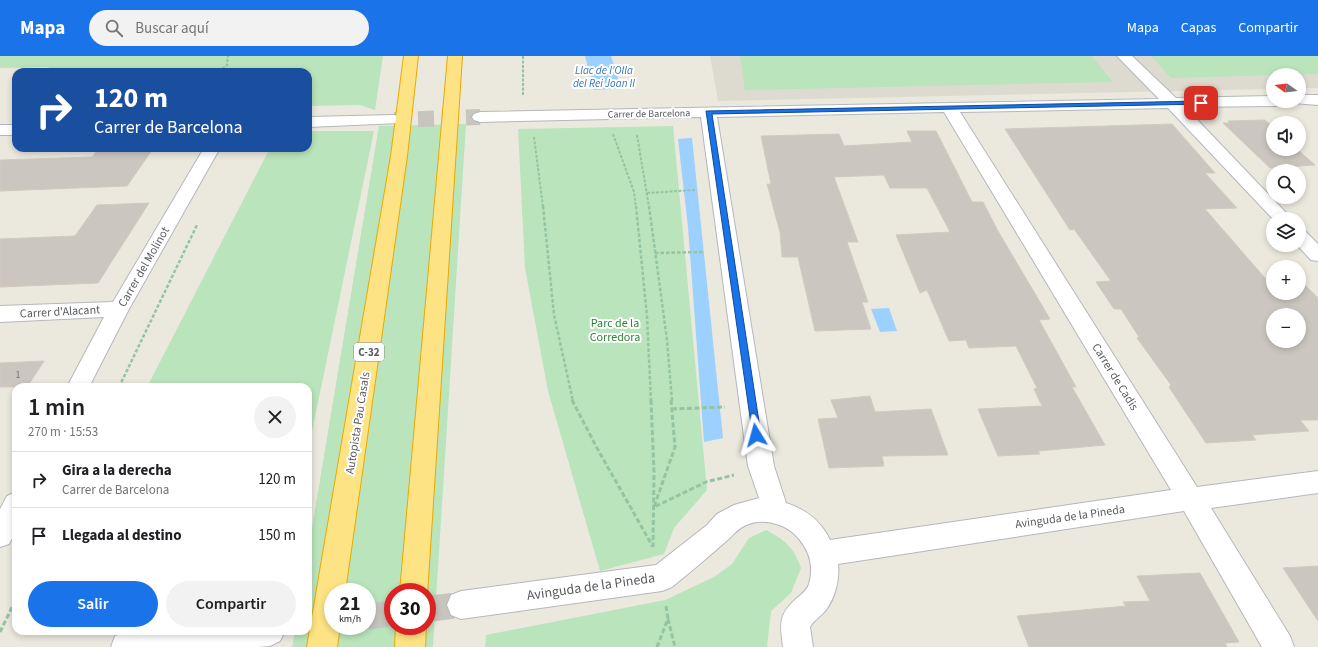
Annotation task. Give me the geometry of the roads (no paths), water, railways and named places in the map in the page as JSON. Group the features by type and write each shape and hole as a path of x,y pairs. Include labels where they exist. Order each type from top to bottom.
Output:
{"highway":[{"name":"Autopista Pau Casals","path":"322,647 399,156 411,56"},
{"path":"415,583 455,56"},
{"path":"410,647 411,635"}],"street":[{"path":"1124,56 1276,212"},
{"path":"1306,100 1318,100"},
{"name":"Carrer de Barcelona","path":"480,117 1266,101"},
{"name":"Carrer de Cadis","path":"949,107 1190,499 1279,647"},
{"path":"708,112 761,466 776,512"},
{"path":"312,122 394,120"},
{"path":"0,130 12,130"},
{"name":"Carrer del Molinot","path":"80,383 119,309 210,152"},
{"path":"1306,243 1318,255"},
{"name":"Carrer d'Alacant","path":"0,314 119,309"},
{"name":"Avinguda de la Pineda","path":"823,554 1190,499 1318,482"},
{"name":"Avinguda de la Pineda","path":"460,605 662,578 716,534 734,517 743,513 758,510 776,512 792,517 805,526 816,539 823,554 825,567 823,586 816,600 804,612 796,635"},
{"path":"0,535 12,512"},
{"path":"126,647 234,635"}],"water":[{"name":"Llac de l'Olla del Rei Joan II","path":"585,56 611,56 621,88 594,90"},
{"path":"692,138 723,438 704,442 688,227 678,139"},
{"path":"889,308 897,331 880,332 871,309"}],"tunnel":[{"path":"394,120 480,117"},
{"path":"436,608 461,605"},
{"path":"376,616 384,614"},
{"path":"312,625 324,623"}],"park label":[{"name":"Parc de la Corredora","path":"615,330"}]}
